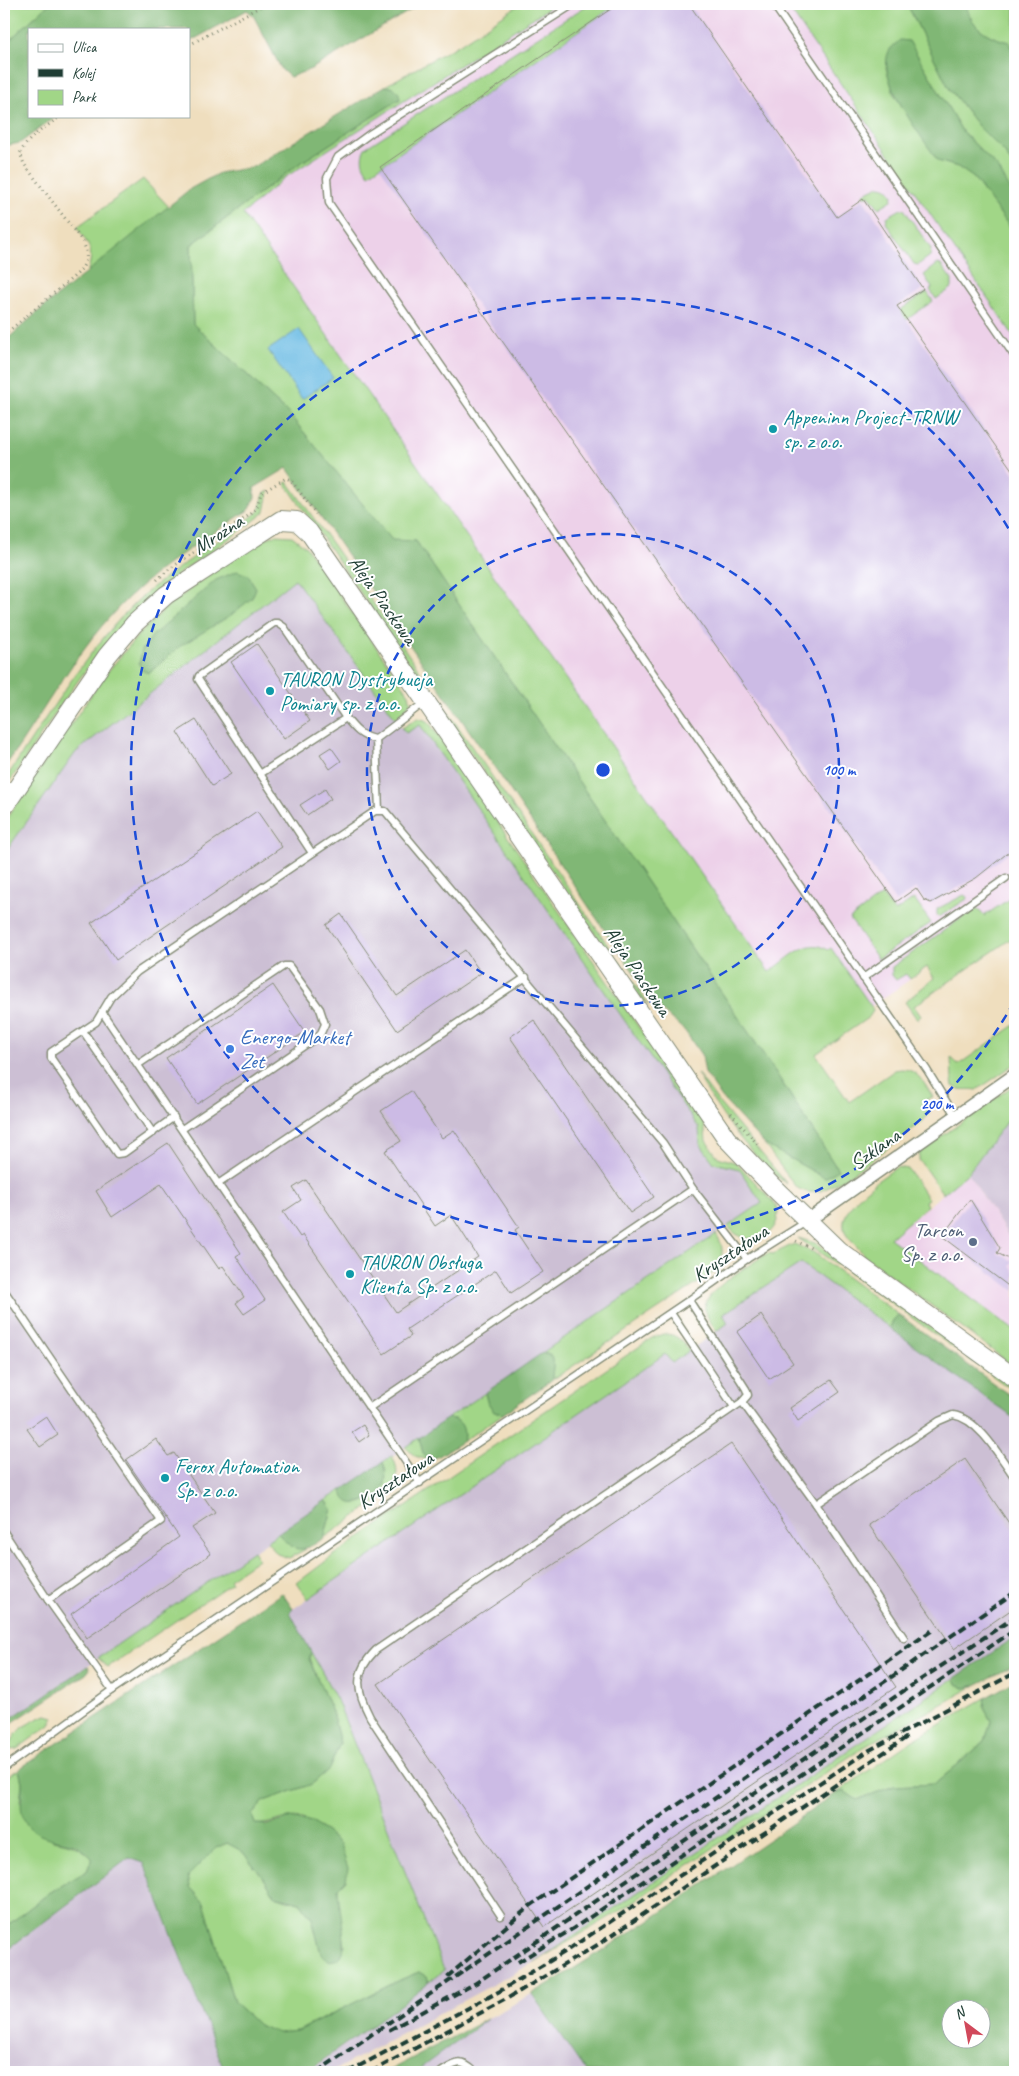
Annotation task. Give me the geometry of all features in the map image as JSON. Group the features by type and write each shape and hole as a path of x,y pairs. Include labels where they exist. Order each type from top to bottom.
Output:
{"main road":[{"name":"Mroźna","path":"4,807 107,656 134,624 166,595 281,520 297,521"},
{"name":"Aleja Piaskowa","path":"297,521 309,532 727,1139 807,1221 851,1261 1015,1378"}],"street":[{"name":"Szklana","path":"807,1221 1015,1076"}],"lane":[{"path":"574,4 371,133 338,157 327,178 329,204 926,1070 956,1118"},
{"path":"773,4 1015,357"},
{"path":"312,852 198,679 206,670 274,623 278,623 284,627 346,718 368,738 376,739 426,702"},
{"path":"260,774 346,718"},
{"path":"376,739 379,810"},
{"path":"174,1118 120,1155 111,1147 50,1055 51,1052 96,1022 111,997 137,972 375,811 385,811 393,818 663,1143 693,1189 747,1259"},
{"path":"862,978 1006,878"},
{"path":"139,1064 284,966 289,966 320,1009 325,1024 320,1035 182,1129"},
{"path":"218,1184 526,977"},
{"path":"102,1012 139,1064 420,1482"},
{"path":"83,1031 153,1133"},
{"path":"369,1408 693,1189"},
{"name":"Kryształowa","path":"4,1768 112,1690 672,1312 747,1259 807,1221"},
{"path":"4,1290 161,1522 48,1600"},
{"path":"501,1916 370,1717 362,1700 358,1681 365,1661 376,1650 742,1402 748,1394 746,1389 689,1300"},
{"path":"672,1312 734,1407"},
{"path":"742,1402 816,1504 904,1638"},
{"path":"816,1504 939,1421 953,1415 968,1419 977,1426 1015,1478"},
{"path":"4,1532 48,1600 112,1690"},
{"path":"440,2072 458,2063 466,2064 475,2072"}],"path":[{"path":"190,44 265,4"},
{"path":"4,335 78,274 86,265 87,253 83,242 24,164 20,153 25,144 35,134 58,118"},
{"path":"261,493 286,478"},
{"path":"790,1242 796,1241 815,1251"}],"shaded area":[{"path":"520,4 835,4 1015,277 1015,906 776,1073 191,245"},
{"path":"295,579 406,733 420,724 699,1128 700,1144 714,1163 739,1169 762,1203 4,1723 4,854 76,752"},
{"path":"1015,1110 1015,1246 968,1173"},
{"path":"968,1173 1015,1246 1015,1331 890,1238"},
{"path":"801,1263 1015,1419 1015,1637 533,1963 331,2072 318,2072 314,2067 400,2005 444,1970 290,1611 665,1354 672,1362 689,1351 728,1323 723,1314"},
{"path":"129,1858 144,1863 225,2072 4,2072 4,1952"},
{"path":"532,1994 586,2072 415,2072 487,2019"}],"green space":[{"path":"8,4 49,4 4,45 4,8"},
{"path":"49,4 421,4 311,69 290,77 282,70 253,15 247,10 190,41 190,28 28,28 28,118 53,118 20,143 4,146 4,45"},
{"path":"520,4 555,4 284,178 243,214 769,972 805,948 820,946 828,950 831,948 871,1006 873,1011 869,1017 816,1054 849,1102 895,1070 902,1069 914,1072 933,1097 927,1099 929,1114 921,1123 852,1174 837,1183 814,1192 807,1192 796,1187 764,1144 825,1178 838,1170 776,1073 416,541 392,541 289,414 193,324 191,245 296,166 400,99 394,88 385,86 460,44"},
{"path":"589,4 618,4 369,174 362,162 365,148"},
{"path":"786,4 907,4 949,88 978,126 1005,153 1015,170 1015,198 998,168 962,131 909,41 889,51 886,68 894,94 938,161 958,167 974,178 1015,234 1015,338"},
{"path":"907,4 966,4 971,19 981,30 1009,42 1015,58 1015,170 1005,153 978,126 949,88"},
{"path":"966,4 1015,4 1015,58 1009,42 987,34 976,25 971,19"},
{"path":"900,40 909,41 962,131 998,168 1015,198 1015,234 974,178 958,167 938,161 903,108 894,92 886,63 889,51"},
{"path":"385,86 396,89 400,99 296,166 191,245 193,324 289,414 392,540 416,541 776,1073 838,1170 825,1178 764,1144 722,1098 705,1073 702,1056 685,1031 660,1009 616,947 493,765 287,468 254,488 255,497 250,509 158,572 111,615 78,657 4,768 4,342 40,310 190,189 219,173 253,167"},
{"path":"143,179 169,207 87,273 91,253 90,248 77,227"},
{"path":"879,186 887,188 893,196 892,200 879,208 869,195 865,197 863,194"},
{"path":"904,209 931,249 930,256 918,265 914,264 886,223 887,217"},
{"path":"938,264 941,265 952,280 952,288 936,299 924,275"},
{"path":"927,292 933,301 906,320 900,310"},
{"path":"288,482 649,1005 630,984 285,483"},
{"path":"269,491 265,512 176,575 127,620 71,690 4,790 4,781 49,713 81,667 115,624 134,604 164,578 259,511 264,494"},
{"path":"275,535 292,536 306,547 409,694 411,703 396,719 295,579 76,752 4,854 4,822 105,675 140,633 167,607 214,571 255,543"},
{"path":"237,571 248,575 256,588 252,598 231,615 179,647 149,673 143,671 139,664 142,650 153,635 216,580"},
{"path":"418,718 428,721 704,1122 706,1141 718,1157 737,1163 777,1206 778,1217 775,1226 769,1233 753,1239 744,1238 736,1234 728,1226 762,1203 739,1169 714,1163 700,1144 699,1128 420,725 406,733 402,728"},
{"path":"882,895 895,912 914,899 931,923 878,959 850,919"},
{"path":"964,895 967,899 939,917 937,916 937,909"},
{"path":"1015,895 1015,936 914,1006 921,1016 917,1019 905,1002 934,978 927,967 910,979 906,974 896,980 892,975 892,967 970,912 978,909 984,916"},
{"path":"1015,1025 1015,1064 977,1090 953,1086 951,1057 958,1065"},
{"path":"697,1073 715,1098 787,1184 758,1158 740,1138 717,1107"},
{"path":"1015,1084 1015,1110 968,1173 943,1194 919,1160 920,1152"},
{"path":"897,1167 908,1169 928,1199 925,1201 927,1206 890,1238 1015,1331 1015,1367 863,1255 846,1234 844,1224 846,1214 852,1205 860,1195"},
{"path":"716,1234 721,1243 722,1252 716,1271 552,1380 552,1356 542,1353"},
{"path":"798,1238 815,1243 839,1259 838,1265"},
{"path":"794,1244 813,1252 899,1315 893,1320 890,1328 801,1263 723,1314 728,1323 717,1331 705,1309 708,1299 714,1291 732,1276 768,1253 773,1254"},
{"path":"849,1268 1015,1388 1015,1392 847,1271"},
{"path":"899,1315 1015,1399 1015,1419 890,1328 893,1320"},
{"path":"663,1334 679,1338 689,1351 672,1363 665,1354 308,1599 297,1583 330,1558 652,1338"},
{"path":"542,1353 548,1353 553,1358 552,1380 503,1414 494,1412 487,1401 485,1393"},
{"path":"485,1393 487,1401 494,1411 503,1414 463,1441 464,1435 456,1419 448,1418"},
{"path":"448,1418 456,1420 462,1425 464,1432 463,1441 439,1456 428,1460 423,1453 419,1438"},
{"path":"419,1438 423,1453 428,1460 415,1456 405,1447"},
{"path":"392,1456 397,1475 390,1490 324,1538 332,1509 326,1500 342,1490 344,1496 351,1503 359,1503 375,1498 386,1470 383,1462"},
{"path":"383,1462 386,1476 380,1492 376,1496 362,1502 352,1503 346,1500 342,1490"},
{"path":"326,1500 332,1509 324,1538 300,1549 290,1545 278,1533"},
{"path":"278,1533 290,1544 306,1549 289,1558 277,1554 267,1541"},
{"path":"253,1551 258,1559 229,1579 231,1583 108,1667 98,1658"},
{"path":"282,1593 293,1609 290,1612 311,1652 309,1659 332,1712 340,1743 329,1769 312,1784 264,1801 252,1815 255,1824 267,1825 290,1818 312,1822 340,1844 348,1868 346,1880 338,1888 344,1942 342,1954 338,1959 329,1961 321,1954 312,1918 300,1902 275,1896 242,1851 227,1843 216,1848 188,1876 190,1887 204,1903 234,2002 258,2025 278,2033 298,2031 419,1972 427,1977 429,1982 306,2072 225,2072 144,1863 129,1858 4,1952 4,1928 49,1893 87,1871 92,1858 76,1845 44,1836 27,1825 22,1810 22,1782 19,1769"},
{"path":"1015,1637 1015,1665 976,1685 965,1688 957,1684 955,1678"},
{"path":"311,1652 337,1700 444,1970 429,1982 427,1977 419,1972 298,2031 278,2033 258,2025 234,2002 204,1903 190,1887 188,1876 216,1848 227,1843 242,1851 275,1896 300,1902 312,1918 321,1954 345,1946 338,1902 338,1888 346,1880 340,1844 311,1822 289,1818 265,1824 255,1824 252,1815 264,1801 312,1784 329,1769 340,1743 332,1712 309,1658"},
{"path":"88,1666 90,1669 86,1674 4,1728 4,1723"},
{"path":"955,1678 957,1684 965,1688 976,1685 864,1747 618,1912 533,1963"},
{"path":"1015,1681 1015,2072 586,2072 532,1994 647,1922 835,1794 844,1791 857,1800 894,1786 935,1784 985,1741 991,1721 984,1708 985,1698"},
{"path":"985,1698 984,1708 991,1721 985,1741 935,1784 894,1786 857,1800 844,1791 835,1794 910,1742"},
{"path":"47,1715 54,1717 50,1725 17,1749 11,1750 12,1740 20,1730"},
{"path":"19,1769 22,1783 20,1801 53,1840 74,1846 92,1858 87,1871 49,1893 4,1928 4,1779"},
{"path":"487,2019 415,2072 386,2072"}],"water":[{"path":"299,329 333,378 302,399 268,350"}],"building":[{"name":"Appeninn Project-TRNW sp. z o.o.","path":"618,4 689,4 837,217 863,199 923,289 897,306 1015,474 1015,847 976,878 931,903 924,900 916,888 896,902 380,167"},
{"name":"TAURON Dystrybucja Pomiary sp. z o.o.","path":"257,644 310,721 284,739 231,662"},
{"path":"196,720 231,774 212,786 177,732"},
{"path":"331,747 341,761 330,769 320,754"},
{"path":"325,789 331,799 307,815 300,805"},
{"path":"257,811 282,847 116,960 91,923"},
{"path":"341,914 397,996 465,950 481,973 397,1030 326,925"},
{"path":"273,985 305,1032 197,1104 166,1058"},
{"path":"534,1020 654,1197 630,1213 510,1037"},
{"path":"411,1091 442,1138 454,1130 519,1227 515,1230 543,1272 511,1293 496,1270 407,1329 411,1336 384,1354 303,1235 300,1237 283,1212 301,1200 293,1188 306,1180 396,1312 478,1257 451,1215 435,1226 385,1151 401,1141 381,1111"},
{"path":"168,1143 241,1253 236,1256 265,1300 244,1314 236,1303 244,1297 223,1266 219,1269 161,1184 112,1217 96,1191"},
{"name":"Tarcon Sp. z o.o.","path":"970,1199 1000,1248 997,1253 1013,1261 1010,1265 1015,1273 1015,1291 942,1236"},
{"path":"761,1315 793,1363 769,1379 737,1332"},
{"path":"831,1380 840,1392 798,1421 790,1408"},
{"path":"46,1416 58,1435 40,1447 27,1429"},
{"path":"363,1425 369,1435 359,1442 352,1432"},
{"path":"156,1439 168,1456 174,1453 215,1513 192,1528 211,1554 87,1638 71,1614 179,1537 126,1460"},
{"path":"731,1444 896,1687 544,1927 378,1684"},
{"path":"965,1459 1015,1532 1015,1607 954,1649 869,1525"}],"railway":[{"path":"317,2072 1015,1592"},
{"path":"389,2030 476,1983 1015,1617"},
{"path":"447,1977 530,1906 934,1629"},
{"path":"518,1962 574,1928 1015,1630"},
{"path":"348,2072 500,1991 563,1953 868,1751 1015,1673"},
{"path":"371,2072 508,1998 599,1944 907,1737"}],"place":[{"name":"Appeninn Project-TRNW sp. z o.o.","path":"773,429"},
{"name":"TAURON Dystrybucja Pomiary sp. z o.o.","path":"270,691"},
{"name":"Energo-Market Zet","path":"230,1049"},
{"name":"Tarcon Sp. z o.o.","path":"973,1242"},
{"name":"TAURON Obsługa Klienta Sp. z o.o.","path":"350,1274"},
{"name":"Ferox Automation Sp. z o.o.","path":"165,1478"}]}
